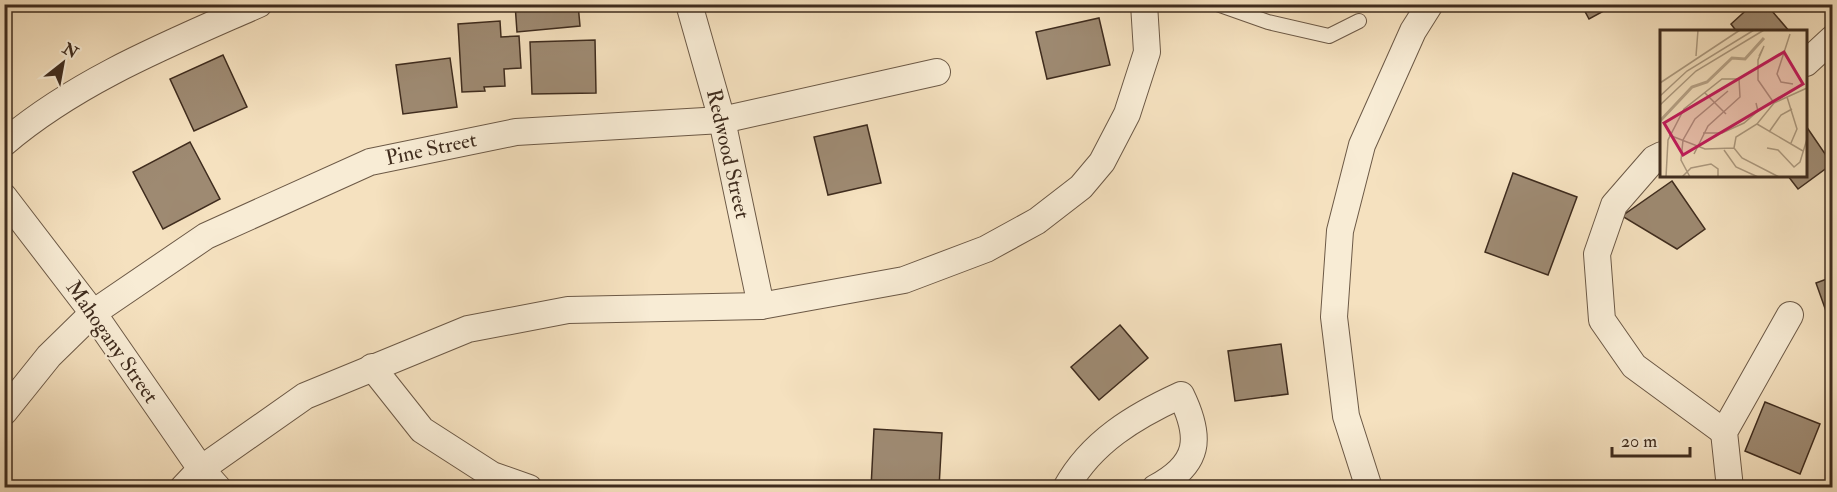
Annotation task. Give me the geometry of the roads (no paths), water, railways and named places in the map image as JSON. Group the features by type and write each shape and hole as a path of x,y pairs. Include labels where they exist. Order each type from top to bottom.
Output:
{"street":[{"path":"4,143 24,126 115,69 259,4"},
{"name":"Redwood Street","path":"688,4 722,120 761,306"},
{"path":"1369,488 1346,416 1334,317 1340,231 1362,145 1413,31 1430,4"},
{"path":"183,488 209,478 305,396 468,329 568,310 761,306 904,280 986,249 1037,221 1081,187 1102,162 1127,114 1147,52 1145,5"},
{"path":"1807,62 1833,39"},
{"name":"Pine Street","path":"4,412 49,356 93,313 206,236 370,162 516,132 722,120 937,72"},
{"path":"1660,156 1654,159 1614,205 1597,254 1602,320 1634,366 1724,432"},
{"name":"Mahogany Street","path":"4,196 93,313 209,478"},
{"path":"1731,488 1724,432 1790,315"},
{"path":"372,368 422,430 492,475 529,488"},
{"path":"1066,488 1075,470 1115,431 1150,409 1181,395 1191,415 1195,436 1192,455 1183,469 1155,488"}],"lane":[{"path":"1217,4 1268,22 1329,36 1359,21"}]}
